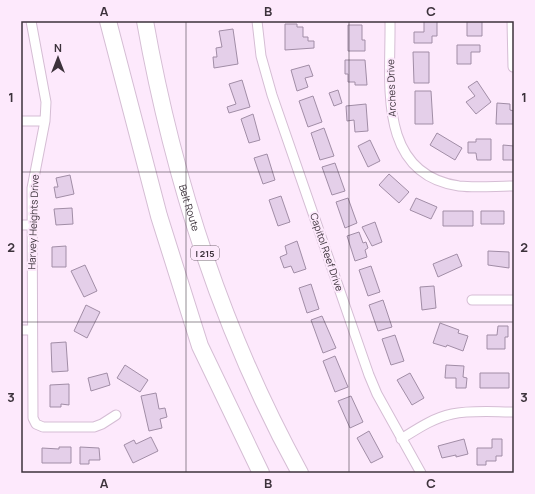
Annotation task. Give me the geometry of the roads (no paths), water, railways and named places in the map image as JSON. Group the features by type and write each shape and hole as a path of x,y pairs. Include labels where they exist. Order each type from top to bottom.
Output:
{"highway":[{"path":"108,21 159,216 200,346 261,473"},
{"name":"Belt Route","path":"144,21 153,70 179,173 228,323 276,430 300,473"}],"street":[{"name":"Harvey Heights Drive","path":"31,21 46,102 45,121 33,179 31,330 33,418 36,424 43,427 94,427 116,415"},
{"name":"Capitol Reef Drive","path":"257,21 261,56 369,375 377,394 421,473"},
{"name":"Arches Drive","path":"390,21 391,109 397,137 403,150 413,163 440,181 459,186 514,186"},
{"path":"512,21 513,66"},
{"path":"21,121 45,121"},
{"path":"21,225 32,225"},
{"path":"472,300 514,300"},
{"path":"21,330 31,330"},
{"path":"401,439 426,424 451,414 464,412 514,412"}]}
